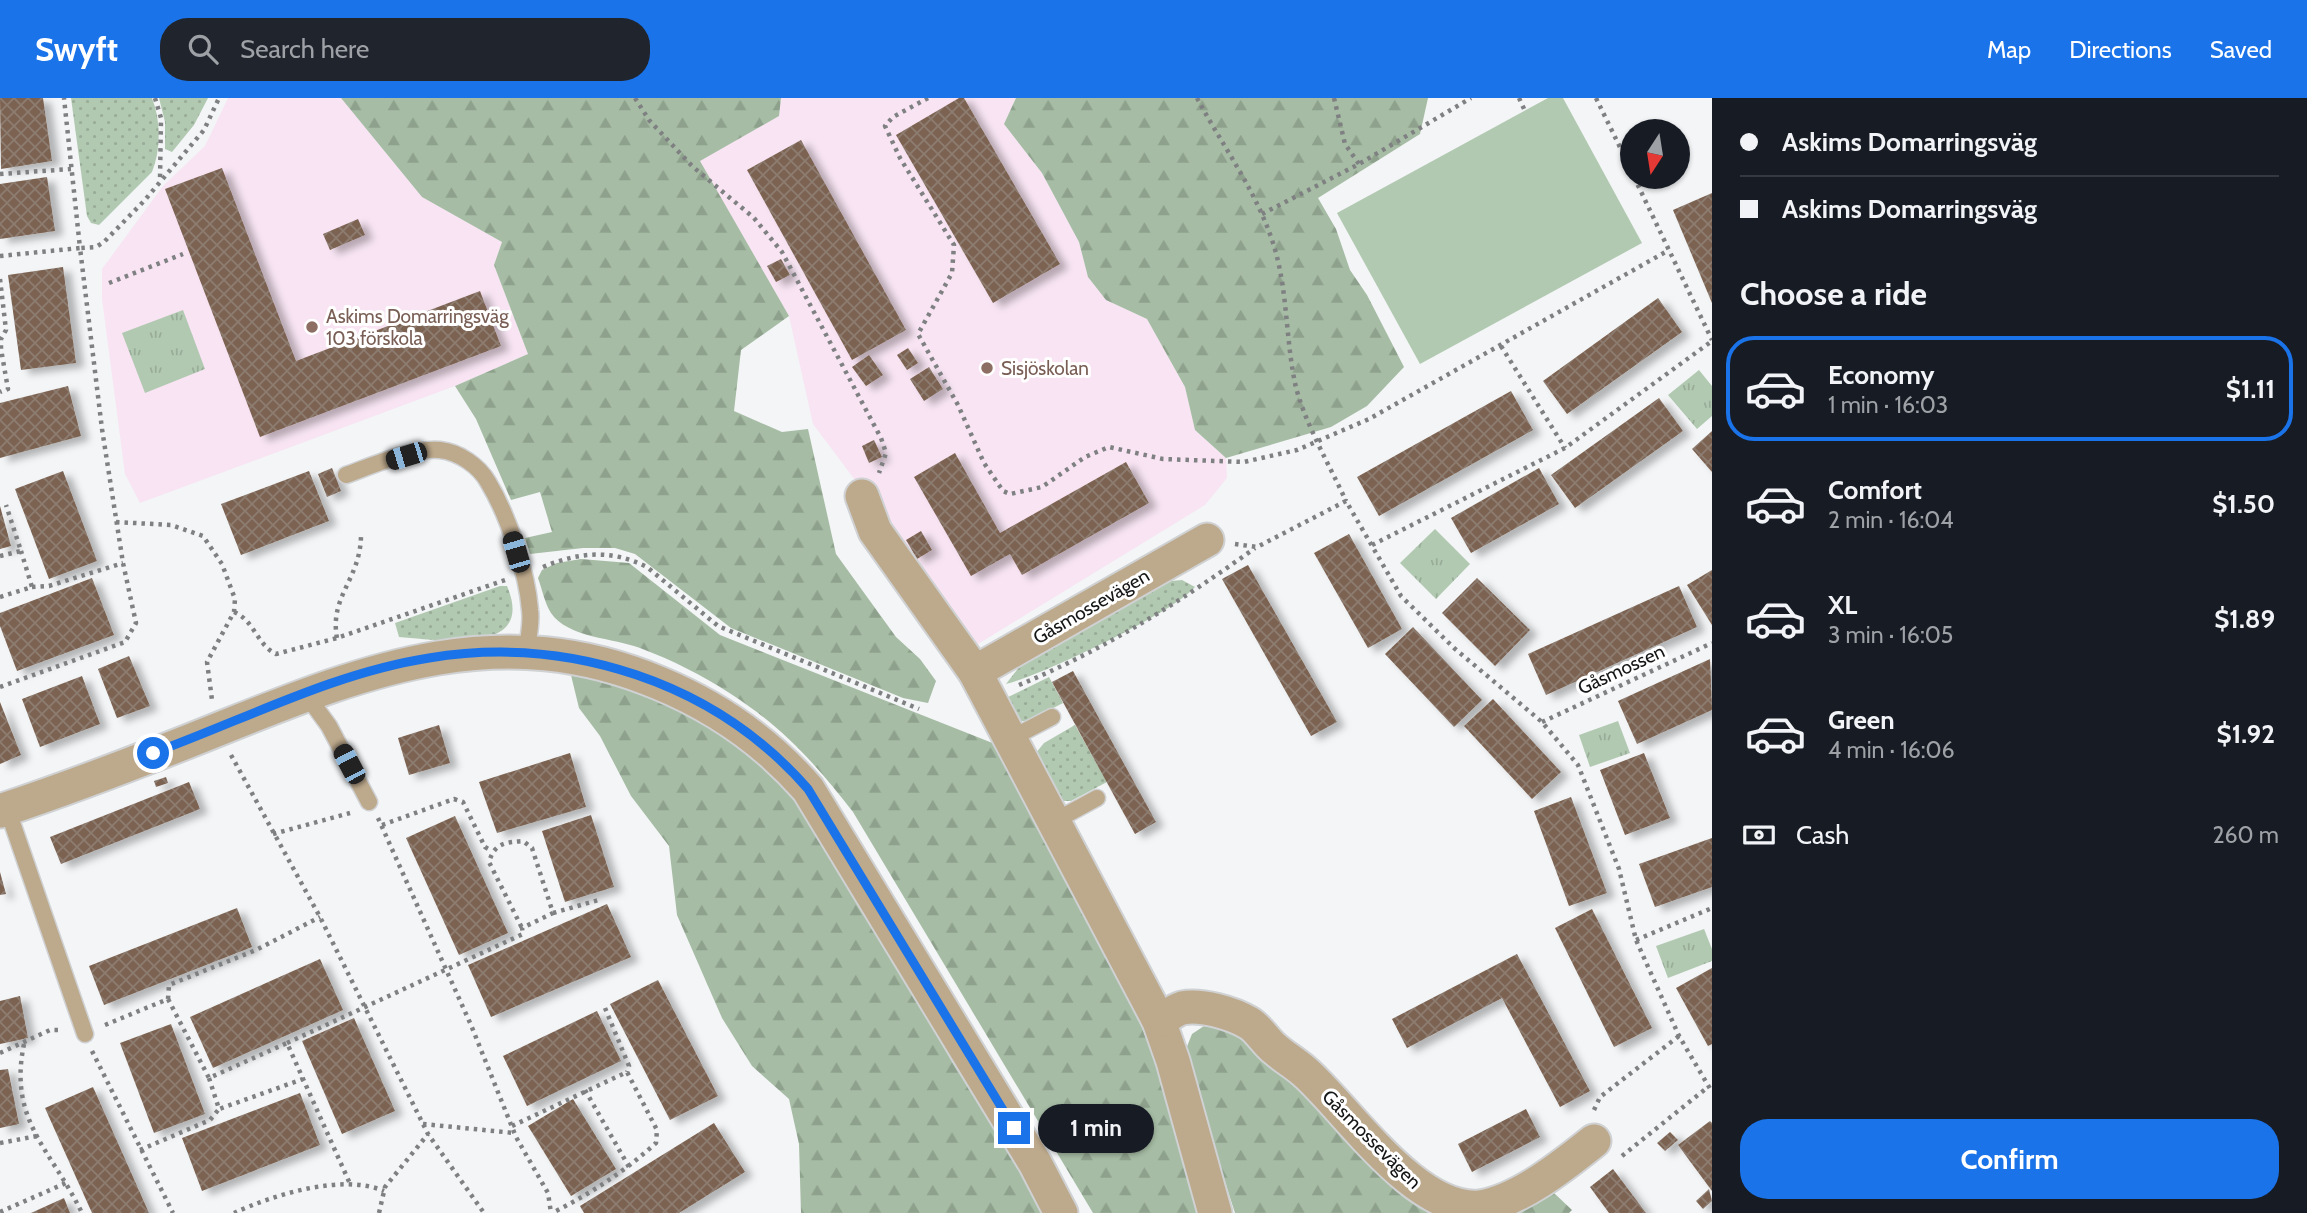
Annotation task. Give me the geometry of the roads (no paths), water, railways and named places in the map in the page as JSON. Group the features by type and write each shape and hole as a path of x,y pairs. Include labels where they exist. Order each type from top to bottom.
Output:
{"street":[{"path":"862,496 875,531 982,685 1159,1021 1173,1061 1215,1213"},
{"name":"Gåsmossevägen","path":"982,685 1207,540"},
{"path":"4,809 222,728 305,693 428,658 470,653 526,653 602,663 677,691 742,727 792,770 822,807 1035,1163 1061,1213"},
{"name":"Gåsmossevägen","path":"1159,1021 1181,1008 1200,1009 1250,1023 1274,1049 1305,1072 1401,1172 1434,1199 1456,1207 1480,1207 1516,1193 1607,1149"}],"lane":[{"path":"346,475 406,456 439,450 472,463 488,480 509,528 531,613 526,653"},
{"path":"305,693 329,726 367,811"},
{"path":"1010,740 1052,717"},
{"path":"1054,822 1097,798"},
{"path":"4,809 85,1034"}],"place":[{"name":"Askims Domarringsväg 103 förskola","path":"312,327"},
{"name":"Sisjöskolan","path":"987,368"}]}
